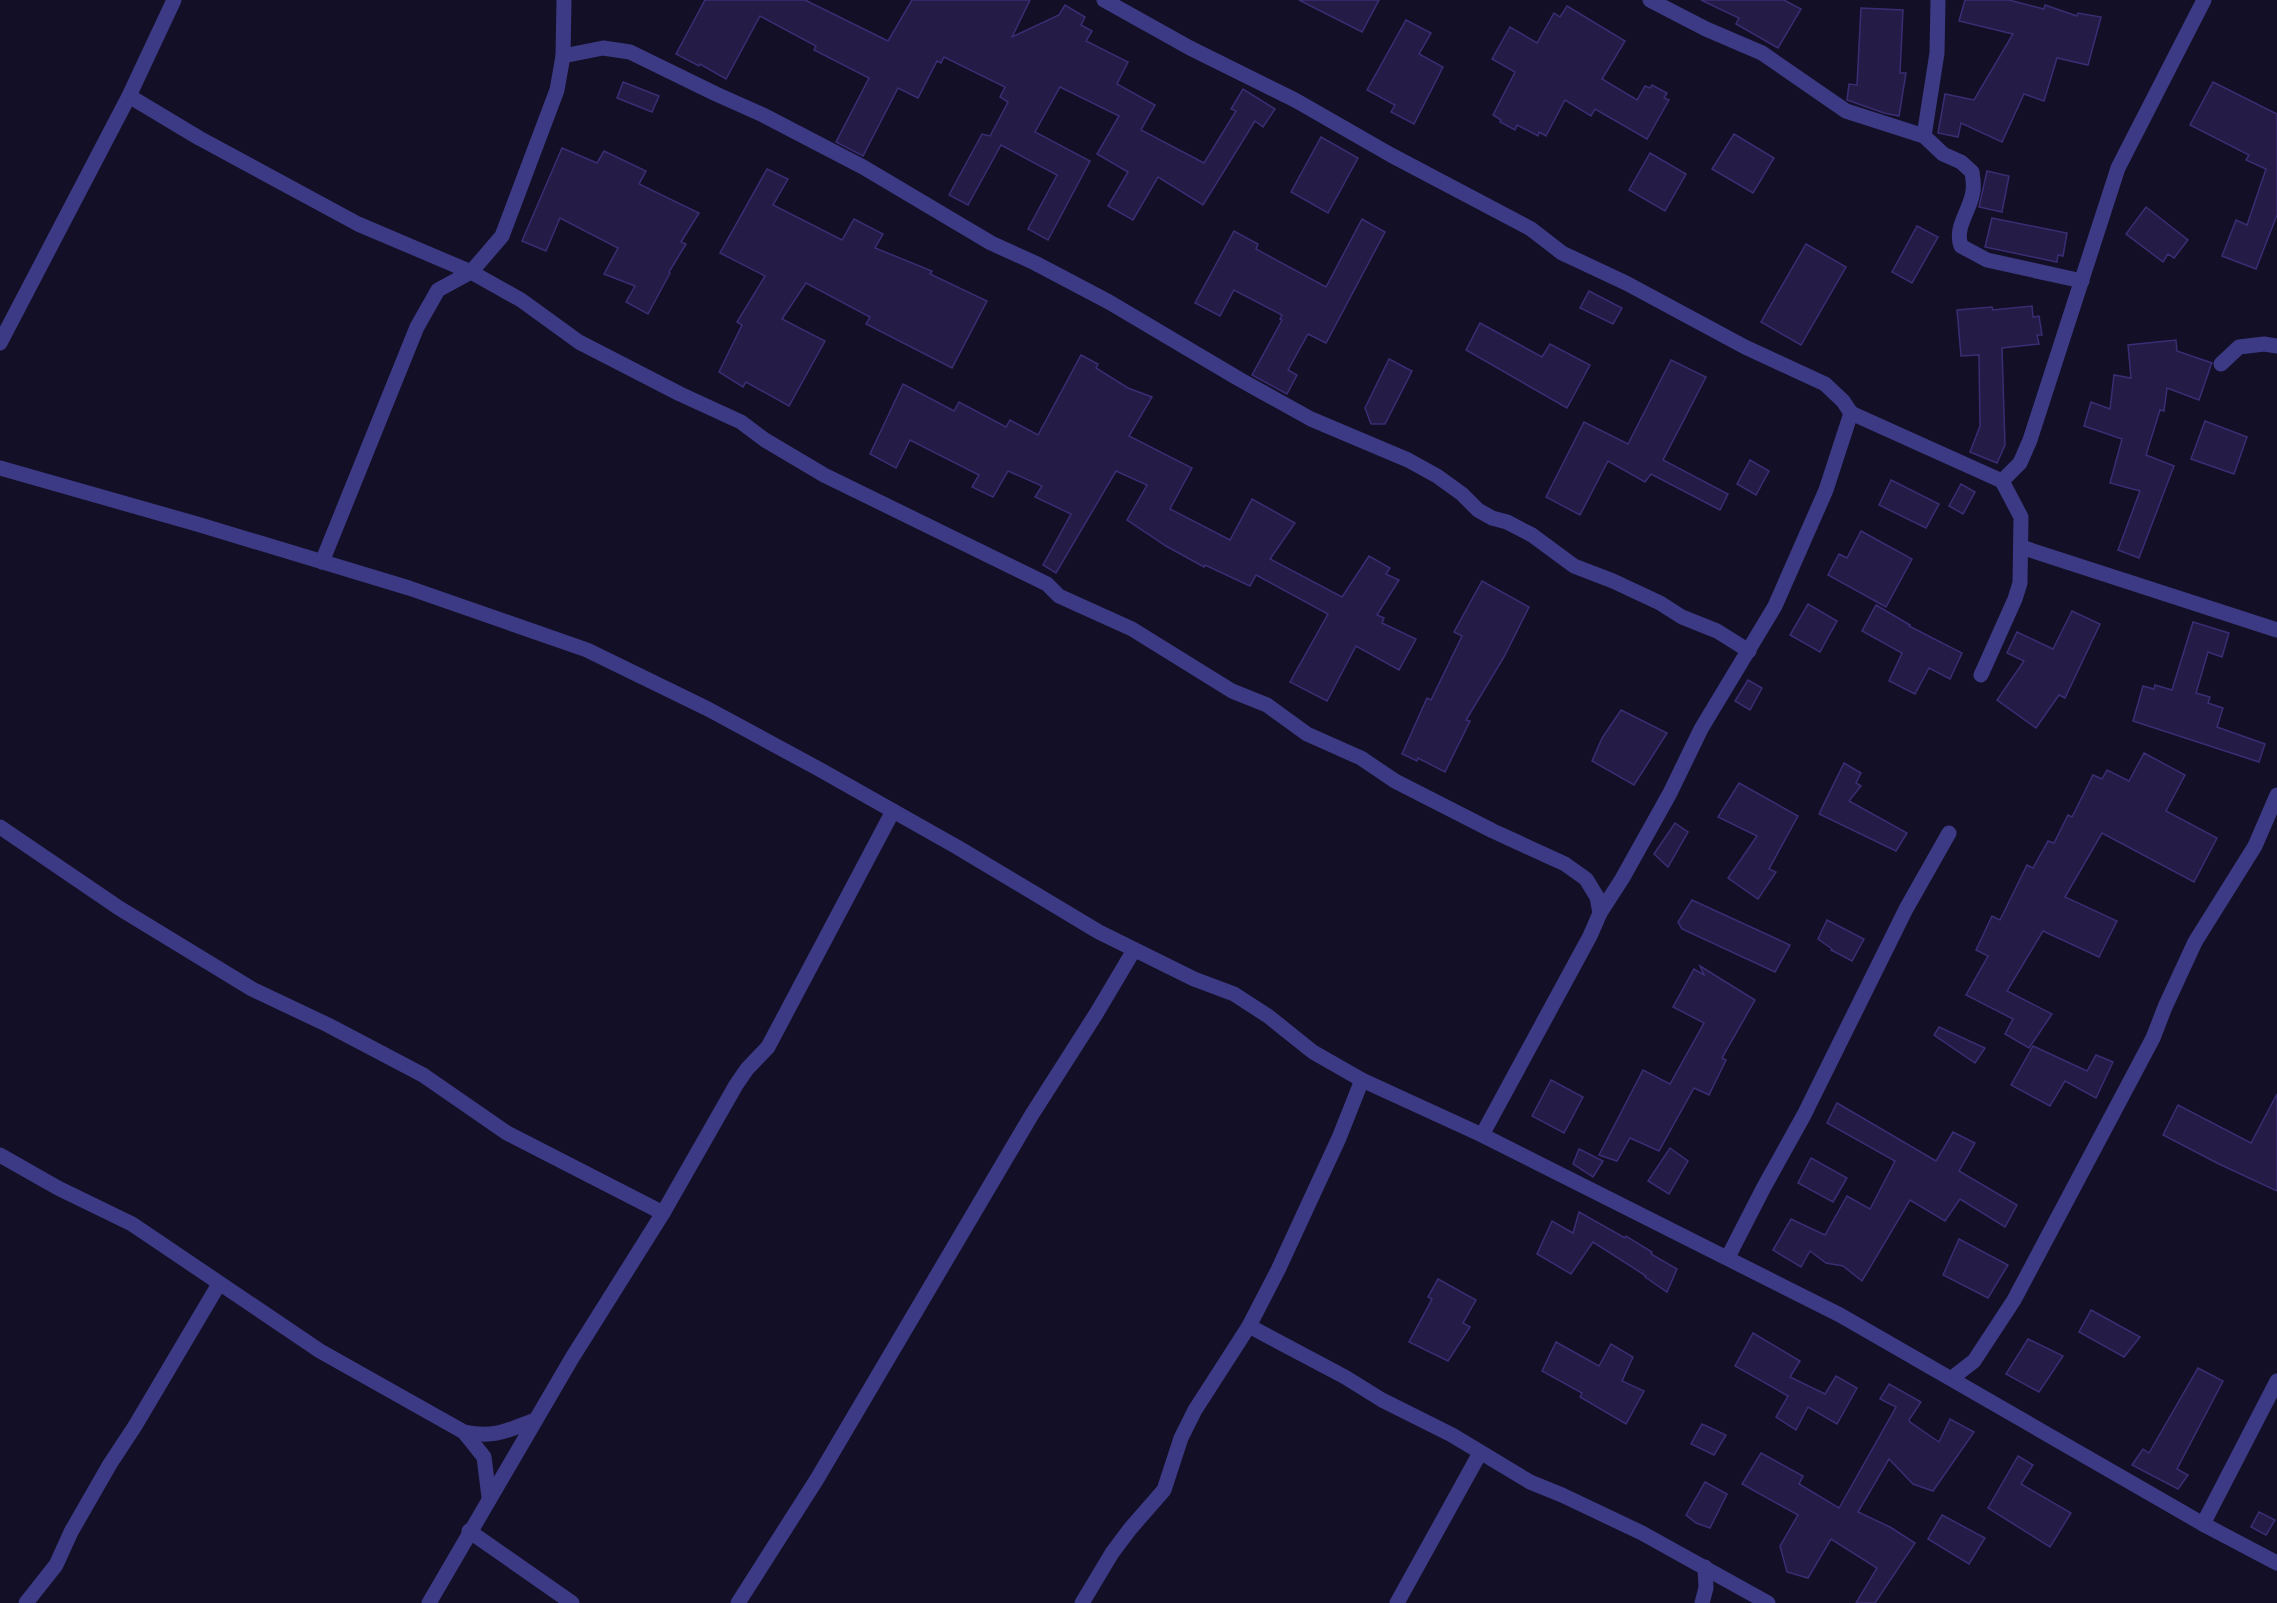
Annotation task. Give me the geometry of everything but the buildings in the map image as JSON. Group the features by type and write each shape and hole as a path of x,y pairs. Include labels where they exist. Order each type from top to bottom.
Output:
{"street":[{"path":"0,343 129,96 174,0"},
{"path":"322,562 417,327 438,290 471,272 502,236 557,90 563,56 564,0"},
{"path":"1104,0 1190,48 1295,100 1391,155 1531,230 1562,253 1626,283 1745,348 1825,384 1843,400 1851,413 2002,481 2021,517 2020,583 1981,675"},
{"path":"1650,0 1762,53 1846,111 1924,136 1942,154 1961,162 1972,172 1974,192 1964,215 1959,239 1961,246 1987,260 2082,281"},
{"path":"1924,136 1936,53 1938,0"},
{"path":"2002,481 2020,463 2030,440 2118,168 2204,0"},
{"path":"563,56 603,48 630,52 763,115 863,167 992,243 1109,302 1311,419 1418,465 1462,494 1478,510 1532,535 1574,566 1613,580 1660,603 1682,617 1718,631 1749,651"},
{"path":"129,96 199,138 358,224 471,272 521,300 579,342 741,423 824,475 1047,584 1059,596 1132,629 1232,691 1267,705 1307,734 1361,758 1395,781 1493,831 1565,864 1586,879 1597,897 1600,913"},
{"path":"2221,364 2239,347 2264,344 2277,346"},
{"path":"1482,1135 1590,936 1600,913 1622,879 1670,793 1701,729 1749,651 1758,631 1776,606 1826,490 1851,413"},
{"path":"0,468 410,588 586,650 708,709 893,811 1099,932 1194,979 1234,994 1268,1016 1313,1052 1362,1080 1482,1135 1840,1315 2203,1524 2277,1563"},
{"path":"2021,547 2277,630"},
{"path":"1952,1378 1974,1361 2014,1300 2153,1038 2195,942 2255,846 2277,795"},
{"path":"429,1603 489,1497 663,1213 741,1077 768,1047 893,811"},
{"path":"0,827 118,908 252,989 423,1075 507,1133 663,1213"},
{"path":"1728,1257 1804,1115 1906,909 1949,833"},
{"path":"738,1603 817,1479 1031,1116 1134,950"},
{"path":"1082,1603 1112,1553 1164,1490 1181,1438 1195,1410 1249,1326 1278,1270 1320,1180 1362,1080"},
{"path":"0,1155 58,1188 132,1224 321,1351 464,1432 485,1436 503,1433 535,1420"},
{"path":"26,1603 56,1565 71,1532 110,1464 141,1417 219,1284"},
{"path":"1249,1326 1345,1377 1382,1400 1452,1435 1530,1482 1642,1533 1768,1603"},
{"path":"2203,1524 2277,1381"},
{"path":"464,1432 484,1457 489,1497"},
{"path":"1397,1603 1480,1453"},
{"path":"469,1531 572,1603"},
{"path":"1702,1603 1706,1588 1705,1567"}]}
